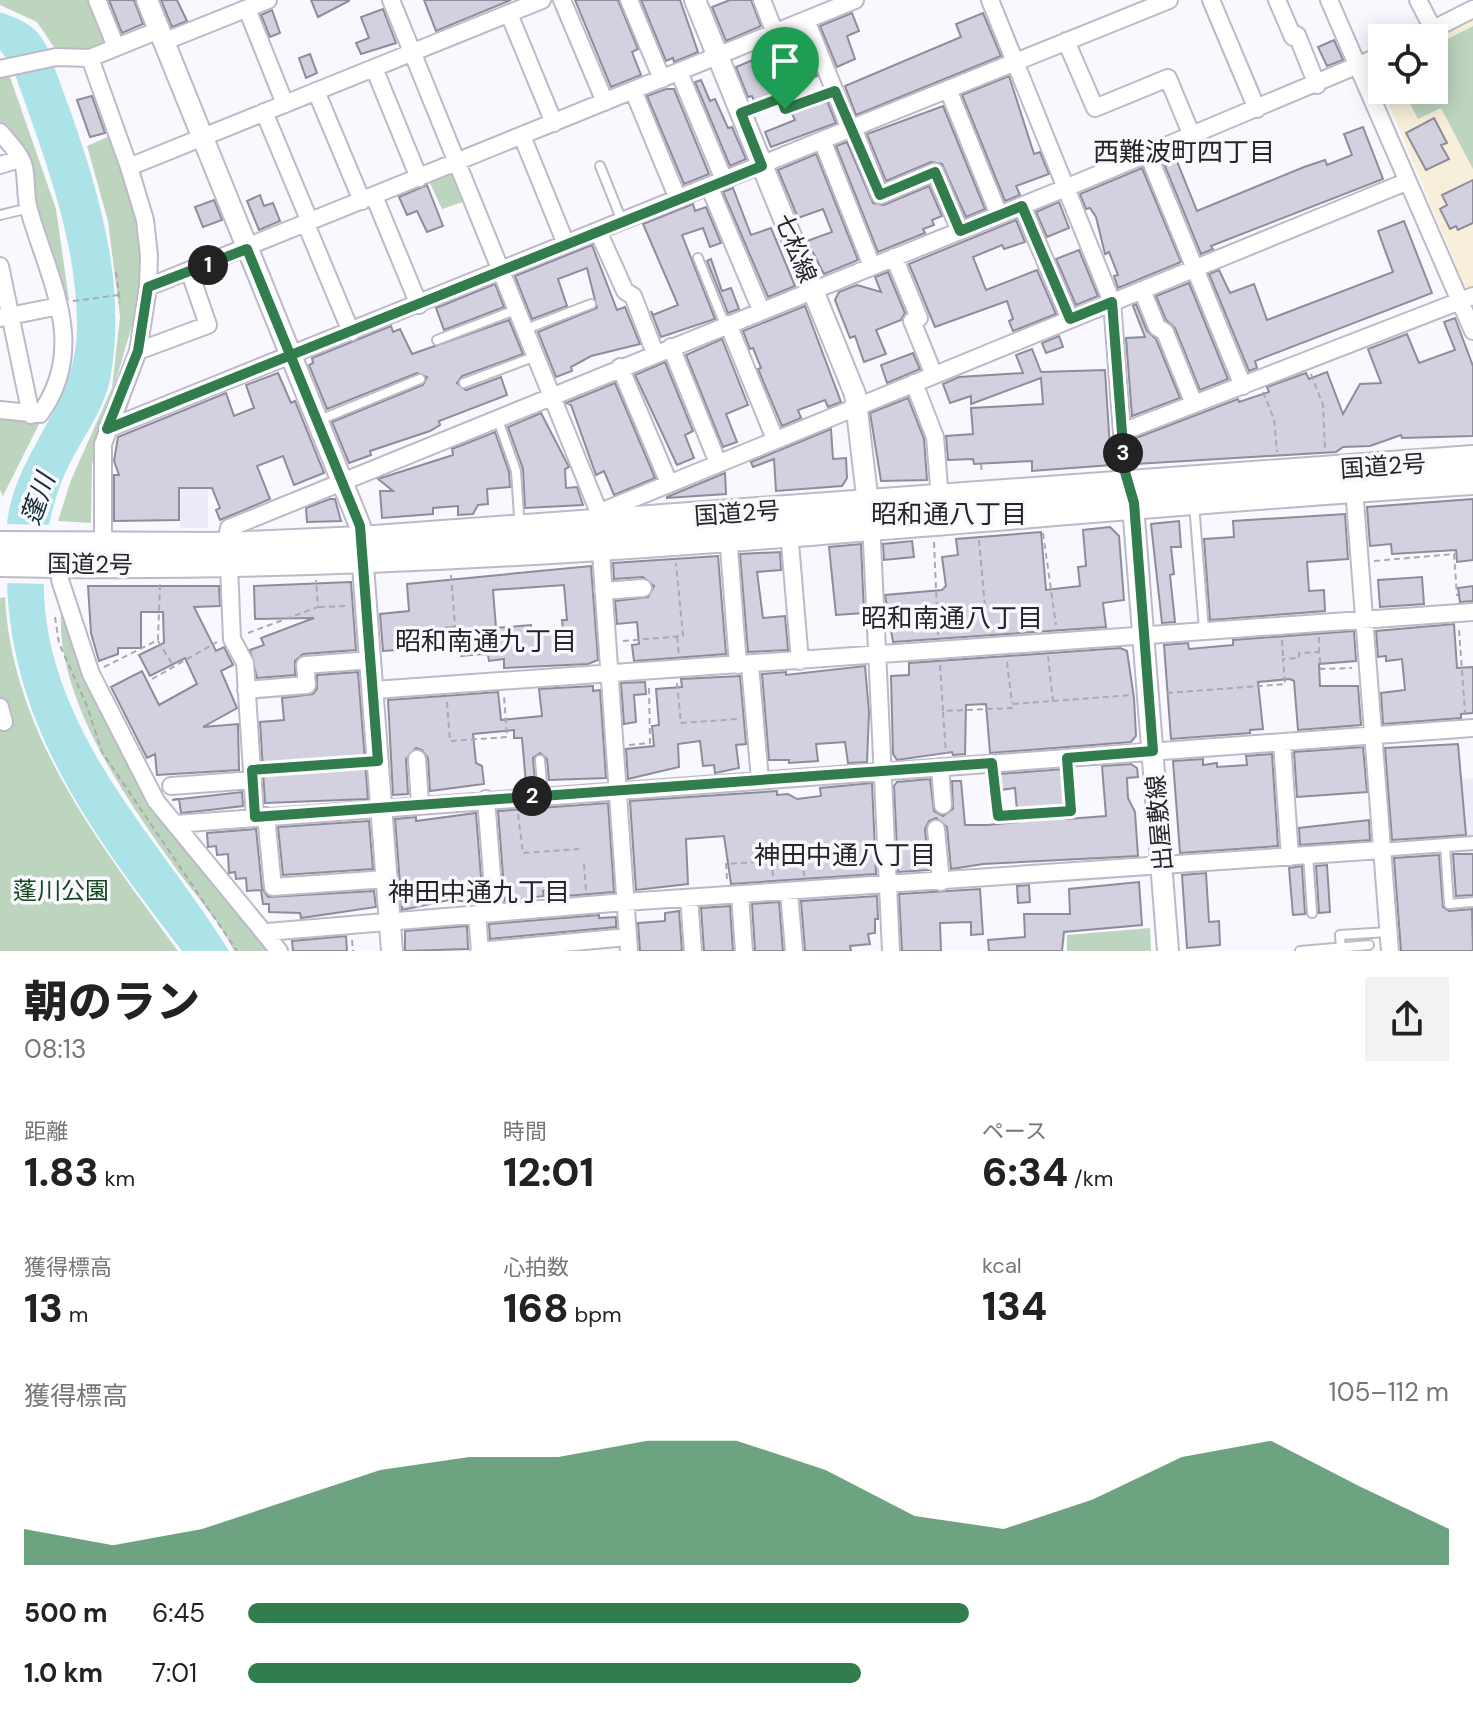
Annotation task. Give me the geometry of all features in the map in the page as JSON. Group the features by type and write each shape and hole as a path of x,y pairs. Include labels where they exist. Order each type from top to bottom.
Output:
{"highway":[{"name":"国道2号","path":"0,563 57,558 227,556 362,550 599,527 870,515 1132,494 1473,459"},
{"name":"国道2号","path":"599,527 728,535 789,531 940,499 1132,494 1194,498 1473,481"},
{"name":"国道2号","path":"0,545 57,558 103,546 227,556"}],"street":[{"path":"97,0 116,47"},
{"path":"147,0 360,526 392,951"},
{"path":"5,68 56,57 90,58 116,47 161,36 268,0"},
{"path":"391,0 526,329 599,527 628,944 479,951 477,915"},
{"path":"129,167 542,0"},
{"path":"562,0 605,102"},
{"path":"629,0 662,79"},
{"name":"七松線","path":"695,0 858,406 870,515"},
{"path":"762,0 775,33"},
{"path":"990,0 1112,302 1125,472 1132,494"},
{"path":"107,429 291,358 1169,0"},
{"path":"1211,0 1257,109"},
{"path":"1277,0 1293,37 1297,35 1317,85"},
{"path":"1329,0 1406,182 1466,300 1473,331"},
{"path":"1418,0 1430,24"},
{"path":"148,287 190,273 846,2"},
{"path":"247,9 285,104"},
{"path":"1443,24 1473,9"},
{"path":"509,14 554,123"},
{"path":"806,20 880,195 935,172 960,231"},
{"path":"1066,41 1095,108 1168,78 1192,136"},
{"path":"90,58 145,220 148,287 138,351 107,429 101,463 103,546"},
{"path":"387,879 273,887 252,775 245,663 232,637 227,556 229,528 1368,63"},
{"path":"374,68 419,178"},
{"path":"679,72 761,310"},
{"path":"948,89 999,215"},
{"path":"633,90 678,199"},
{"path":"316,91 419,305"},
{"path":"264,112 351,332"},
{"path":"0,132 24,166 28,207 65,304 63,365 55,393 40,414 0,410"},
{"path":"522,136 566,244"},
{"path":"822,140 872,266"},
{"path":"1148,154 1196,268 1250,383"},
{"path":"599,527 669,483 1406,182"},
{"path":"1022,206 1070,319"},
{"path":"598,231 625,291 633,296 663,350 718,463"},
{"path":"894,257 919,318 912,321 934,375"},
{"path":"0,266 6,316 31,415"},
{"path":"138,351 208,325 190,273"},
{"path":"1142,290 1157,327 1165,332 1194,404"},
{"path":"1122,432 1466,300"},
{"path":"6,316 65,304"},
{"path":"726,324 775,439"},
{"path":"620,367 669,483"},
{"path":"914,383 935,437 940,499"},
{"path":"1354,488 1390,951"},
{"name":"出屋敷線","path":"1132,494 1168,951"},
{"path":"870,515 891,951"},
{"path":"789,531 800,661"},
{"path":"728,535 760,780"},
{"path":"57,558 91,674 156,801 267,932 279,951"},
{"path":"603,591 643,588"},
{"path":"374,690 1473,612"},
{"path":"246,690 307,685 305,665 372,660"},
{"path":"175,824 381,806 1473,728"},
{"path":"1282,742 1290,857"},
{"path":"417,759 420,804"},
{"path":"943,805 944,767"},
{"path":"171,786 252,775"},
{"path":"486,799 495,913"},
{"path":"936,829 941,882"},
{"path":"267,932 625,902 1473,843"},
{"path":"790,892 794,951"},
{"path":"734,896 744,951"},
{"path":"689,898 693,951"}],"lane":[{"path":"741,113 781,98 785,109 835,91"},
{"path":"600,166 622,221"},
{"path":"0,215 21,210"},
{"path":"698,258 726,324"},
{"path":"526,329 591,304"},
{"path":"437,340 518,309"},
{"path":"464,383 536,356"},
{"path":"317,421 420,379"},
{"path":"497,417 516,471 519,516"},
{"path":"1194,498 1204,631"},
{"path":"540,760 543,796"},
{"path":"1445,845 1449,904 1473,902"},
{"path":"1308,855 1312,913"},
{"path":"1340,949 1340,935 1388,932"},
{"path":"1300,951 1369,945"}],"path":[{"path":"116,272 120,303"},
{"path":"65,304 119,295"},
{"path":"1306,362 1323,405 1326,458"},
{"path":"1250,383 1274,419 1277,461"},
{"path":"981,464 982,482"},
{"path":"1042,524 1052,643 1053,701"},
{"path":"943,711 1012,708 997,647 978,531"},
{"path":"933,534 944,767"},
{"path":"607,642 683,636 675,554"},
{"path":"450,572 455,626"},
{"path":"315,579 318,607"},
{"path":"161,581 158,640 174,667"},
{"path":"65,593 58,597 54,610 59,643 87,706 102,752 237,951"},
{"path":"152,679 232,637 318,607 367,605"},
{"path":"1161,693 1285,684 1281,627"},
{"path":"91,674 158,640"},
{"path":"1283,659 1319,652 1321,669 1368,667"},
{"path":"676,670 681,723 754,718"},
{"path":"615,747 650,743 648,671"},
{"path":"446,685 450,741 507,737 503,681"},
{"path":"1012,704 1137,694"},
{"path":"992,763 998,816 1071,811 1067,758"},
{"path":"252,775 378,761"},
{"path":"516,797 523,853 579,849"},
{"path":"734,896 726,864 803,860 790,892"},
{"path":"772,861 790,892"},
{"path":"584,864 587,906"}],"shaded area":[{"path":"1473,18 1473,286 1470,288 1465,287 1389,104 1448,104 1448,30"},
{"path":"181,469 208,469 208,528 180,528"},
{"path":"1473,778 1473,899 1393,904 1385,783"}],"green space":[{"path":"0,0 91,0 106,37 103,45 88,52 56,50 37,22 0,5"},
{"path":"1473,26 1473,169 1441,108 1418,119 1410,104 1448,104 1448,39"},
{"path":"4,72 10,77 56,209 69,300 65,302 0,125 0,73"},
{"path":"112,135 138,217 145,280 92,464 91,523 58,521 71,480 112,388 120,317 108,221 87,146"},
{"path":"450,173 456,174 466,201 442,209 429,181"},
{"path":"0,414 41,420 3,496 0,490"},
{"name":"蓬川公園","path":"5,597 11,647 24,695 42,741 91,828 178,951 0,951 0,598"},
{"path":"62,600 154,805 273,951 234,951 113,775 79,705 67,670 61,634"},
{"path":"1150,928 1151,951 1067,951 1067,935"}],"water":[{"name":"蓬川","path":"0,12 32,27 46,45 100,206 114,290 115,332 108,386 100,408 61,482 48,529 44,578 47,627 52,650 65,692 105,771 229,951 182,951 89,823 41,733 24,685 12,635 7,581 7,521 19,478 52,416 70,373 77,323 64,224 12,66 0,50"}],"pier":[{"path":"3,524 51,525 50,584 3,583"}],"building":[{"path":"109,0 134,0 143,24 122,33"},
{"path":"161,0 177,0 187,21 172,27"},
{"path":"311,0 349,0 349,1 318,17"},
{"path":"424,0 511,0 436,31"},
{"path":"575,0 618,0 638,49 632,52 641,75 611,87"},
{"path":"641,0 680,0 698,52 674,62 673,58 666,61"},
{"path":"730,0 751,0 761,26 726,41 712,7"},
{"path":"383,9 396,43 361,54 356,43 369,38 361,17"},
{"path":"272,10 280,33 270,37 261,15"},
{"path":"852,13 859,31 847,36 855,59 837,67 820,26"},
{"path":"983,13 1001,56 856,115 845,86 961,37 956,24"},
{"path":"800,34 817,76 754,101 752,96 748,97 736,67 767,54 765,48"},
{"path":"1334,40 1343,60 1327,66 1318,47"},
{"path":"310,54 317,73 306,78 299,58"},
{"path":"1009,76 1034,154 1040,152 1049,174 1016,186 1020,195 1005,201 962,95"},
{"path":"701,80 710,101 715,99 728,128 732,127 746,159 730,166 695,82"},
{"path":"674,89 709,174 684,184 647,96"},
{"path":"92,96 105,133 90,137 77,100"},
{"path":"827,101 836,123 771,147 765,132 795,120 792,114"},
{"path":"943,106 985,209 966,217 942,164 931,162 886,181 867,134"},
{"path":"1434,118 1447,143 1441,145 1449,159 1426,170 1406,133"},
{"path":"1363,127 1383,179 1211,246 1213,249 1201,254 1162,159 1174,154 1197,211 1304,167 1325,160 1327,165 1352,155 1344,134"},
{"path":"847,142 873,203 884,205 929,186 942,216 932,220 934,225 923,229 925,233 878,252 836,146"},
{"path":"816,154 858,260 824,274 807,241 832,232 823,209 798,218 778,170"},
{"path":"1142,168 1181,262 1118,288 1114,276 1118,275 1109,252 1105,254 1096,217 1090,208 1086,209 1080,194"},
{"path":"1473,180 1473,223 1458,230 1456,226 1450,229 1440,209 1447,205 1442,195"},
{"path":"427,185 443,226 427,232 417,211 407,215 399,197"},
{"path":"733,188 751,235 771,228 795,286 768,297 723,192"},
{"path":"260,195 264,206 273,203 280,221 259,230 247,201"},
{"path":"214,200 222,220 203,227 195,207"},
{"path":"1059,202 1069,228 1047,237 1036,212"},
{"path":"693,204 695,211 706,207 721,243 710,247 703,228 682,235 715,319 661,337 651,311 653,315 678,305 643,224"},
{"path":"1016,220 1025,242 1004,249 1002,245 973,257 986,290 1037,270 1056,314 1013,331 1007,301 935,327 909,264"},
{"path":"1404,221 1432,293 1255,361 1257,368 1249,371 1209,274 1219,270 1230,293 1254,284 1267,320 1393,272 1378,231"},
{"path":"592,245 617,310 625,307 640,344 591,356 571,367 572,371 556,377 538,332 597,308 587,268 558,279 567,306 532,319 515,276"},
{"path":"1079,250 1098,296 1076,305 1056,259"},
{"path":"711,259 722,291 731,288 739,309 728,313 707,261"},
{"path":"888,272 905,313 901,320 876,330 886,354 864,362 855,336 850,338 835,300 839,292 857,285 881,292 875,277"},
{"path":"1189,283 1228,379 1200,390 1175,328 1166,320 1156,296"},
{"path":"495,284 504,307 444,330 436,308"},
{"path":"1136,304 1147,331 1156,339 1180,398 1132,416 1126,338 1145,337 1133,306"},
{"path":"805,306 841,402 828,407 825,400 798,410 801,418 782,426 758,369 761,368 753,348 750,349 743,331"},
{"path":"1455,318 1473,366 1473,436 1402,438 1401,435 1370,446 1343,447 1336,452 1136,464 1136,438 1238,399 1239,402 1269,392 1267,387 1306,373 1309,379 1327,372 1343,414 1360,384 1381,383 1368,349 1407,334 1419,363 1455,350 1444,322"},
{"path":"509,320 523,354 462,376 457,383 466,390 501,377 507,395 439,421 440,425 430,431 370,451 371,455 349,463 332,422 423,385 427,377 417,373 327,409 309,365 313,363 312,358 391,326 393,332 400,329 412,354"},
{"path":"1059,336 1063,347 1046,353 1042,343"},
{"path":"722,339 748,405 726,414 737,442 723,447 686,355"},
{"path":"1032,349 1041,372 1105,370 1111,465 1032,471 1032,461 974,464 973,459 948,460 946,436 973,434 971,408 1043,404 1041,378 971,404 971,396 950,403 943,384 959,377 1023,373 1016,355"},
{"path":"913,353 920,369 887,383 881,365"},
{"path":"665,362 693,431 685,435 694,458 677,465 635,375"},
{"path":"278,373 291,403 295,401 324,473 294,485 283,456 257,466 270,499 220,520 216,510 220,508 212,488 179,488 179,520 114,521 114,475 119,475 114,461 118,437 226,393 234,416 254,408 246,385"},
{"path":"615,383 655,478 614,495 604,471 596,475 571,405 566,403"},
{"path":"908,398 924,439 927,480 881,481 870,413"},
{"path":"541,413 569,467 565,469 566,488 577,487 583,505 525,508 523,469 508,427"},
{"path":"831,429 833,459 846,458 847,478 842,486 776,491 774,459 753,467 751,462"},
{"path":"495,432 509,472 510,487 487,489 488,504 478,505 473,514 458,515 458,506 433,508 433,514 382,518 380,491 393,491 378,479 453,455 452,449"},
{"path":"725,473 726,494 667,498 667,497"},
{"path":"335,499 341,521 307,522 306,508"},
{"path":"1473,499 1473,560 1457,562 1456,550 1392,554 1391,544 1370,546 1367,507"},
{"path":"1345,514 1348,559 1307,562 1309,591 1324,590 1325,611 1210,620 1204,539 1234,537 1233,521"},
{"path":"1179,521 1181,547 1171,547 1174,574 1170,575 1175,622 1162,623 1151,524"},
{"path":"1110,527 1119,536 1124,600 1103,603 1106,627 893,642 885,595 942,590 946,586 942,557 958,555 956,539 1041,532 1046,590 1080,586 1078,567 1086,566 1083,530"},
{"path":"912,541 914,557 884,560 883,544"},
{"path":"861,544 864,613 836,615 829,547"},
{"path":"780,552 781,570 757,572 763,618 785,616 788,650 748,652 740,554"},
{"path":"718,556 726,654 634,661 632,645 639,644 637,622 617,624 615,601 648,597 654,586 643,577 614,579 613,563"},
{"path":"591,566 598,660 588,664 504,668 504,659 489,661 488,655 482,654 461,656 455,627 396,632 397,650 383,651 380,614 409,611 407,584","holes":["564,585 567,620 562,620 563,629 532,632 531,625 496,628 493,590"]},
{"path":"1422,577 1424,604 1380,607 1378,580"},
{"path":"351,582 356,650 303,654 295,661 295,675 257,678 250,650 264,645 261,638 314,618 255,619 254,586"},
{"path":"88,586 219,586 220,606 194,607 216,651 224,647 233,665 221,671 237,708 203,727 238,724 239,770 157,775 155,754 147,758 111,687 142,671 159,705 197,684 185,658 150,676 139,655 164,643 163,612 141,612 141,648 118,648 118,654 99,661 91,633"},
{"path":"1473,586 1473,601 1460,602 1458,588"},
{"path":"1454,624 1457,668 1473,667 1473,713 1461,714 1461,718 1383,724 1381,693 1405,690 1402,659 1386,661 1386,656 1378,657 1376,631"},
{"path":"1354,631 1356,661 1319,664 1320,686 1358,686 1361,725 1298,730 1294,681 1290,679 1258,682 1263,729 1250,730 1250,733 1171,739 1164,645 1188,643 1189,649 1233,645 1233,640"},
{"path":"1120,648 1127,651 1134,698 1136,736 1131,742 990,753 986,704 966,705 965,754 953,755 952,752 897,760 893,754 891,676 909,675 909,663"},
{"path":"865,666 869,712 867,762 848,763 845,742 816,744 818,761 789,763 789,760 769,760 762,674 786,672 786,675"},
{"path":"358,672 368,799 265,803 260,722 284,720 282,698 313,694 317,689 317,675"},
{"path":"740,676 746,744 736,745 739,768 715,773 714,765 703,766 700,741 678,744 679,767 628,779 626,749 654,746 652,726 659,725 656,689 682,687 681,679"},
{"path":"645,682 646,694 634,695 636,722 624,724 621,683"},
{"path":"593,686 593,691 600,690 606,778 549,780 547,759 540,753 533,758 535,783 526,784 522,738 514,738 514,730 473,734 476,763 482,766 484,784 430,791 428,758 416,748 406,759 408,794 393,795 388,700 498,692 501,720 542,716 539,689"},
{"path":"1458,744 1466,835 1392,840 1385,748"},
{"path":"1363,747 1367,792 1297,797 1294,752"},
{"path":"1272,754 1278,846 1180,853 1173,761 1203,759 1203,765 1217,763 1217,767 1247,765 1246,756"},
{"path":"1131,764 1137,768 1138,777 1127,778 1128,798 1135,812 1138,856 983,864 951,869 947,827 936,818 929,821 925,829 929,870 898,872 894,786 897,782 930,779 934,811 943,816 953,809 952,781 961,781 965,825 988,825 1018,822 1015,788 1000,790 999,774 1064,769 1067,819 1106,816 1102,766"},
{"path":"872,783 876,874 731,884 724,836 686,839 688,884 636,890 630,801 777,791 777,795 788,794 797,799 821,796 820,788"},
{"path":"242,792 243,806 181,813 179,799"},
{"path":"608,803 614,892 566,896 565,889 543,891 544,896 505,901 498,811"},
{"path":"476,813 483,903 449,900 402,910 395,819 416,817 416,821"},
{"path":"1369,820 1370,840 1300,845 1299,828"},
{"path":"369,821 373,869 283,875 278,827"},
{"path":"256,829 262,888 268,897 374,891 376,907 301,918 300,913 269,912 269,904 263,904 261,890 247,891 246,878 236,879 235,872 229,873 228,854 217,855 216,846 208,847 207,833"},
{"path":"1453,854 1473,854 1473,895 1456,896"},
{"path":"1439,855 1443,907 1449,911 1472,909 1473,951 1401,951 1394,858"},
{"path":"1327,865 1330,912 1319,913 1316,866"},
{"path":"1302,866 1305,914 1293,915 1289,868"},
{"path":"1206,873 1209,922 1219,921 1220,945 1187,948 1182,875"},
{"path":"1139,882 1142,925 1064,932 1062,951 989,951 988,940 1025,937 1024,914 1070,914 1069,889"},
{"path":"1029,885 1030,902 1018,903 1017,886"},
{"path":"980,889 983,934 971,935 971,922 940,923 941,951 902,951 899,894"},
{"path":"877,896 878,919 875,919 875,933 868,934 870,944 850,946 851,951 805,951 801,901"},
{"path":"779,902 783,951 755,951 752,904"},
{"path":"730,906 733,951 704,951 701,908"},
{"path":"679,911 682,951 640,951 638,923 665,921 665,913"},
{"path":"599,915 599,918 616,917 616,927 490,939 489,924"},
{"path":"467,926 468,949 405,951 405,931"},
{"path":"346,936 347,951 293,951 292,941"}],"district":[{"name":"西難波町四丁目","path":"1184,152"},
{"name":"昭和通八丁目","path":"949,514"},
{"name":"昭和南通八丁目","path":"952,618"},
{"name":"昭和南通九丁目","path":"486,641"},
{"name":"神田中通八丁目","path":"845,855"},
{"name":"神田中通九丁目","path":"479,892"}],"route":[{"path":"785,109 781,98 741,113 762,166 291,358 107,429 138,351 148,287 247,249 291,358 360,526 378,761 252,770 255,817 992,763 998,816 1071,811 1067,758 1153,751 1134,503 1125,472 1112,302 1070,319 1022,206 960,231 935,172 880,195 835,91 785,109"}]}
